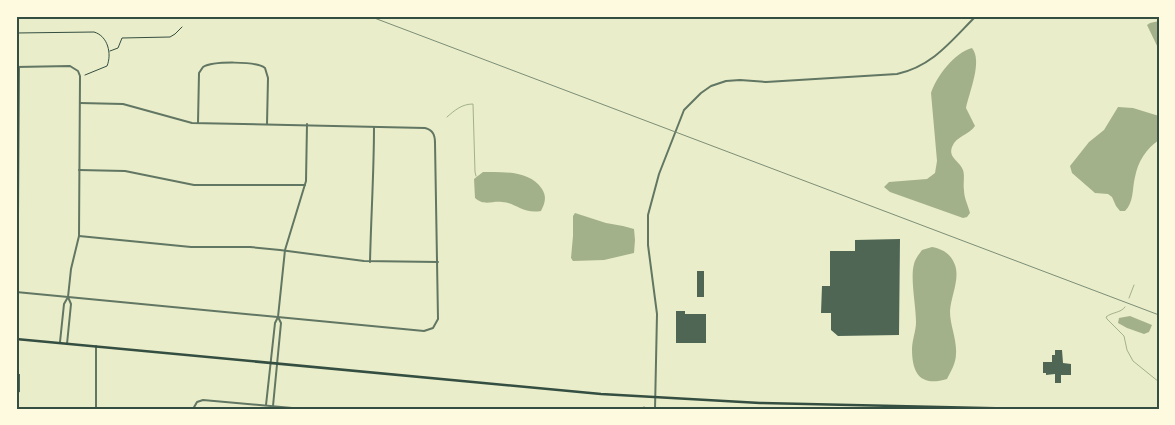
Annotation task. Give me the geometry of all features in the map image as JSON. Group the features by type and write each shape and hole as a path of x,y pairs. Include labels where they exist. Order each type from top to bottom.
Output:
{"main road":[{"path":"16,339 520,387 656,397 778,404 1025,409"}],"street":[{"path":"655,409 658,314 648,245 649,210 655,186 675,132 684,110 691,101 711,86 726,81 766,82 910,72 923,66 935,57 976,16"},
{"path":"198,123 200,74 203,67 213,64 254,64 265,68 268,78 268,124"},
{"path":"16,222 18,216 18,67 67,66 74,68 79,73 80,103 79,236 71,269 68,298 64,304 60,343"},
{"path":"16,292 428,331 434,328 438,319 435,138 430,130 424,128 307,124 198,123 123,104 80,103"},
{"path":"266,405 285,250 307,176 307,124"},
{"path":"370,262 370,215 374,185 374,127"},
{"path":"79,170 126,171 186,184 305,185"},
{"path":"79,236 191,247 250,247 285,250 370,262 438,262"},
{"path":"68,298 71,304 68,344"},
{"path":"273,406 281,323 278,317"},
{"path":"96,346 96,409"},
{"path":"193,409 197,402 206,400 303,409"}],"path":[{"path":"109,52 118,48 122,38 170,37 182,27"},
{"path":"16,33 94,32 103,37 109,52 107,66 85,75"}],"shaded area":[{"path":"1159,21 1159,50 1147,25"},
{"path":"972,48 975,54 976,69 966,108 975,126 956,140 951,151 964,172 964,193 970,213 967,217 963,218 890,192 884,187 889,182 927,179 935,173 937,161 931,93 947,66 959,54"},
{"path":"1118,107 1133,108 1159,116 1159,140 1146,151 1140,161 1136,171 1131,199 1125,211 1120,211 1112,197 1108,194 1095,193 1072,173 1070,166 1089,142 1104,130"},
{"path":"483,172 515,173 530,178 537,183 545,195 541,211 524,210 507,203 485,203 475,198 474,179"},
{"path":"575,213 606,223 634,229 634,253 604,260 573,261 571,258 573,216"},
{"path":"932,247 940,249 949,255 956,270 956,282 950,311 956,357 947,379 938,381 924,380 916,372 912,358 916,322 914,264 922,250"},
{"path":"1130,316 1152,325 1149,332 1144,334 1118,323 1119,318"}],"building":[{"path":"900,239 899,335 838,336 831,330 831,313 821,313 822,286 830,286 830,251 855,251 855,240"},
{"path":"697,271 704,271 704,297 697,297"},
{"path":"676,311 685,311 685,314 706,314 706,343 676,343"},
{"path":"1055,350 1062,350 1063,363 1071,364 1071,375 1061,375 1061,383 1055,383 1055,374 1046,375 1046,373 1043,373 1043,362 1052,362 1052,355 1055,355"},
{"path":"16,374 20,374 20,392 16,393"}],"waterway":[{"path":"447,117 462,106 473,104 476,176"},
{"path":"1129,298 1134,285"},
{"path":"1125,307 1106,317 1124,336 1127,350 1133,361 1159,382"}],"railway":[{"path":"369,16 1159,315"}]}
